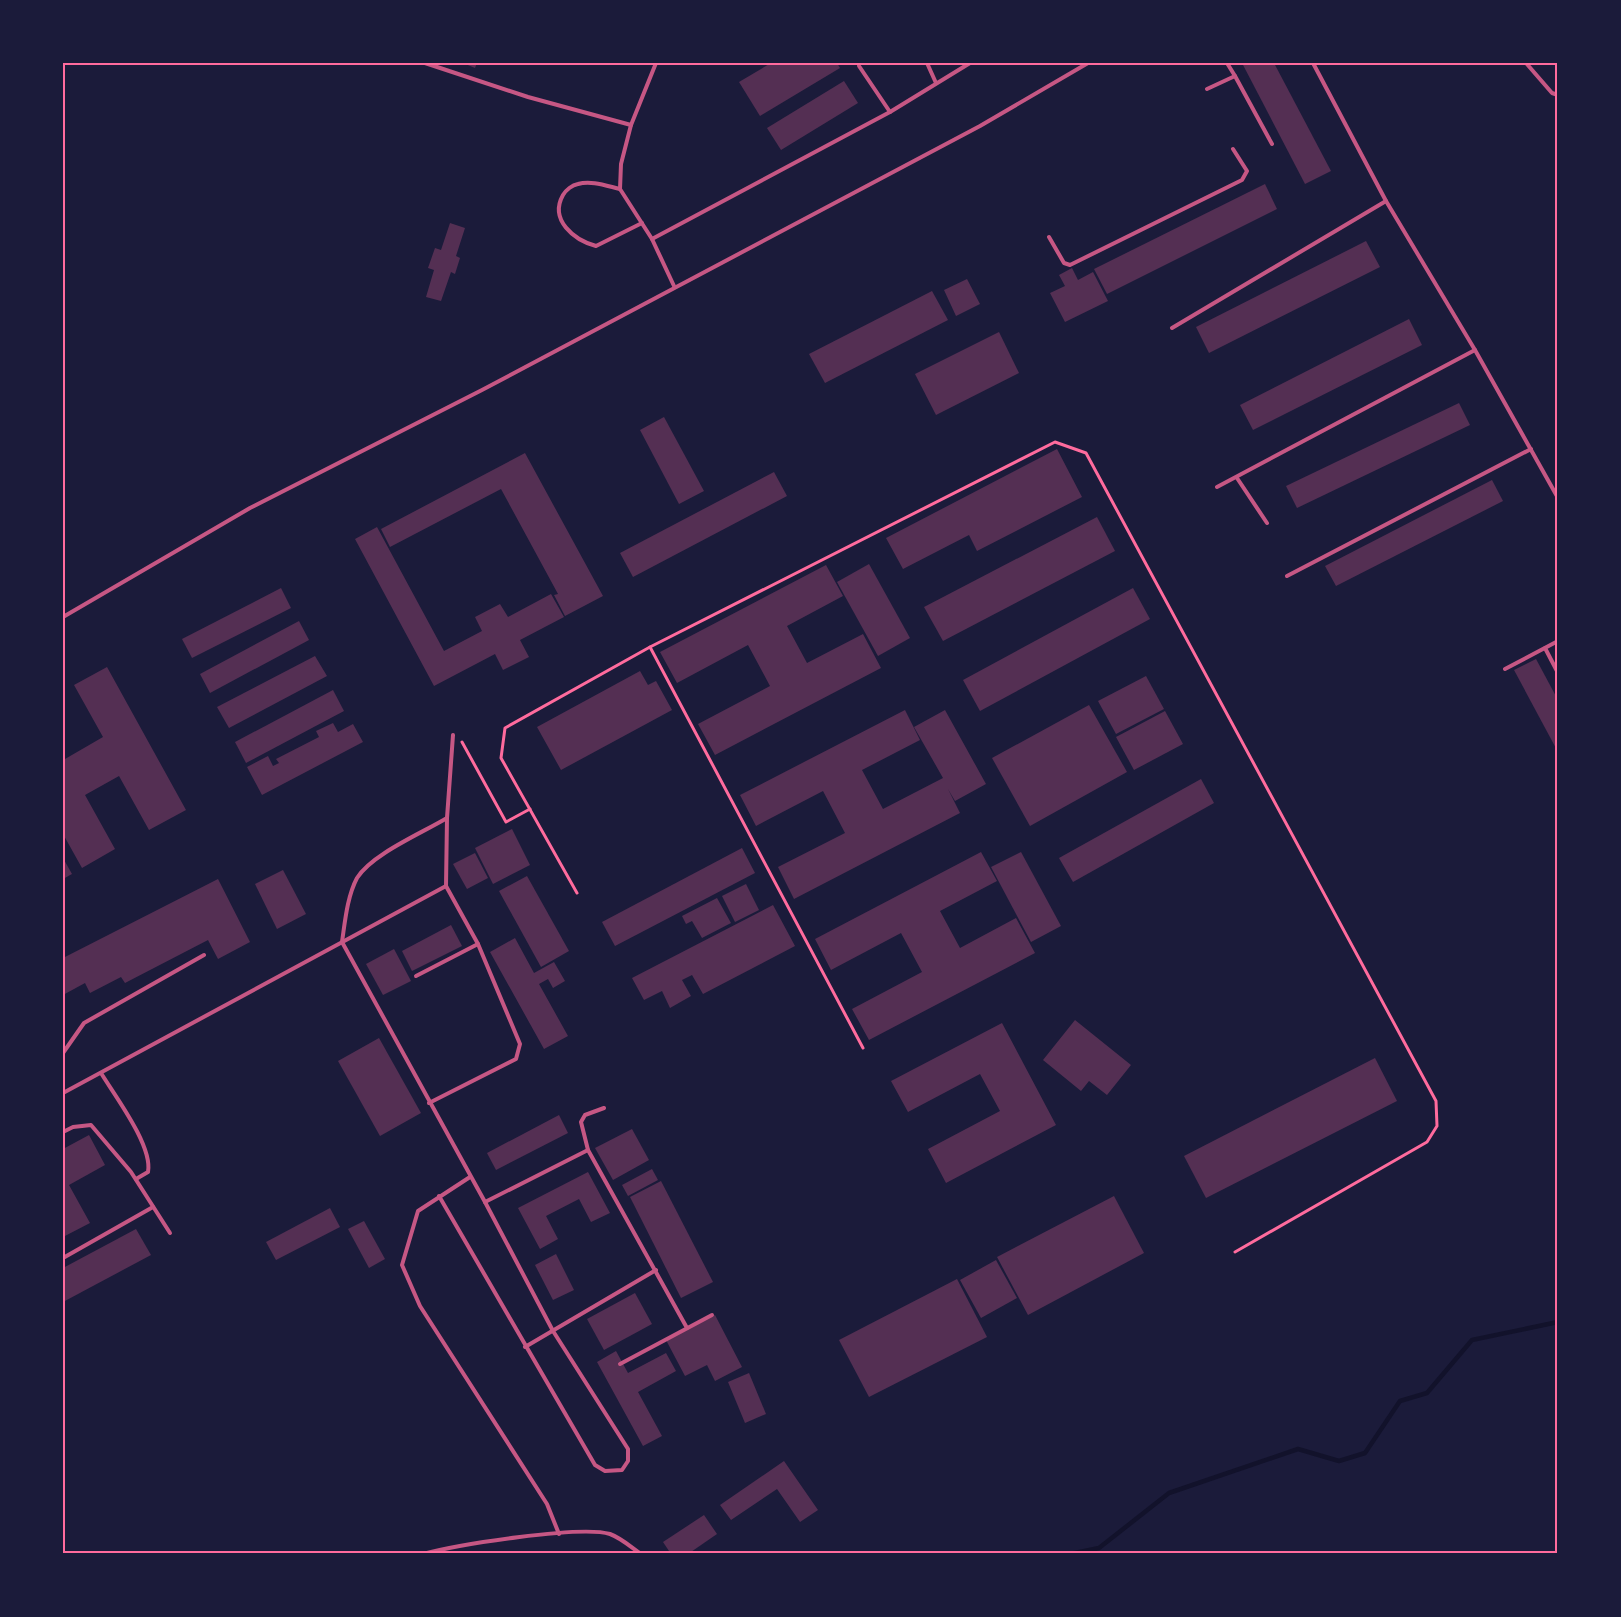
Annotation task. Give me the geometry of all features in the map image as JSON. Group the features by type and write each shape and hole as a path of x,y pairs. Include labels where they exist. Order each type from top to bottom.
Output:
{"lane":[{"path":"425,63 528,97 632,125"},
{"path":"656,63 632,125 621,164 620,189 652,239 674,286"},
{"path":"927,63 936,83"},
{"path":"652,239 890,112 970,63"},
{"path":"63,617 250,508 482,390 674,286 980,126 1088,63"},
{"path":"1227,63 1272,144"},
{"path":"1313,63 1386,201 1475,350 1558,498"},
{"path":"1526,63 1552,93 1558,95"},
{"path":"860,66 890,112"},
{"path":"1207,89 1235,76"},
{"path":"1049,237 1064,262 1070,266 1242,180 1247,171 1233,149"},
{"path":"620,189 591,183 577,184 567,189 561,198 559,212 562,224 578,238 596,246 642,223"},
{"path":"1172,328 1386,201"},
{"path":"1217,487 1475,350"},
{"path":"1287,576 1531,449"},
{"path":"1237,478 1267,524"},
{"path":"1505,669 1558,641"},
{"path":"1545,648 1558,673"},
{"path":"429,1103 516,1059 520,1044 478,944 446,886 447,818 453,735"},
{"path":"439,1196 595,1465 605,1471 622,1470 628,1461 628,1449 553,1331 342,942 347,909 357,879 371,863 447,818"},
{"path":"63,1093 446,886"},
{"path":"416,976 478,944"},
{"path":"63,1053 84,1023 204,954"},
{"path":"101,1073 131,1122 150,1161 148,1172 136,1179"},
{"path":"604,1108 585,1115 581,1122 588,1150 687,1328"},
{"path":"63,1132 73,1127 91,1125 136,1179 170,1233"},
{"path":"485,1202 588,1150"},
{"path":"470,1177 418,1212 402,1265 420,1306 547,1504 559,1533"},
{"path":"63,1258 153,1207"},
{"path":"525,1347 656,1270"},
{"path":"620,1364 712,1315"},
{"path":"423,1554 559,1533 610,1534 640,1554"}],"path":[{"path":"577,893 501,758 505,728 650,647 1055,442 1086,453 1436,1101 1437,1126 1427,1142 1235,1252"},
{"path":"650,647 863,1047"},
{"path":"453,735 457,733 506,822 530,809"}],"building":[{"path":"463,63 477,63 475,68"},
{"path":"771,63 837,63 840,68 760,116 739,82"},
{"path":"1242,63 1274,63 1331,171 1305,184"},
{"path":"844,81 858,103 781,150 767,128"},
{"path":"1265,184 1277,209 1107,294 1094,269"},
{"path":"450,223 465,228 456,256 460,258 455,274 451,272 441,301 426,297 434,270 428,268 435,248 441,250"},
{"path":"1366,241 1380,267 1209,353 1196,327"},
{"path":"1072,268 1078,280 1093,272 1108,301 1065,322 1050,293 1065,286 1059,275"},
{"path":"967,279 980,304 956,316 944,290"},
{"path":"932,291 948,320 825,383 809,354"},
{"path":"1409,319 1422,345 1253,430 1240,405"},
{"path":"999,332 1019,373 936,415 915,374"},
{"path":"1459,403 1470,425 1297,508 1286,486"},
{"path":"664,417 704,491 679,504 640,430"},
{"path":"1057,449 1082,497 977,551 969,535 903,569 886,538"},
{"path":"525,453 603,596 565,616 554,595 558,594 501,489 390,547 381,529"},
{"path":"774,472 787,496 633,577 620,553"},
{"path":"1492,480 1503,501 1336,586 1325,566"},
{"path":"1097,517 1115,551 943,641 924,607"},
{"path":"377,527 444,651 482,631 475,617 500,604 508,617 551,594 564,617 520,640 529,657 503,670 495,654 434,686 355,539"},
{"path":"869,564 910,638 878,656 837,582"},
{"path":"826,565 843,596 787,626 807,663 863,634 881,668 715,755 698,724 770,686 748,645 677,683 660,652"},
{"path":"281,588 291,608 192,658 182,639"},
{"path":"1133,588 1150,619 980,711 963,680"},
{"path":"299,621 309,640 210,693 200,674"},
{"path":"315,656 327,676 229,728 217,707"},
{"path":"1536,659 1558,700 1558,752 1514,670"},
{"path":"107,667 186,810 149,830 119,776 85,795 115,849 82,868 63,834 63,756 65,759 103,737 74,685"},
{"path":"640,671 648,685 656,681 672,710 561,770 537,727"},
{"path":"1146,676 1164,709 1116,734 1098,701"},
{"path":"333,690 344,711 246,763 235,742"},
{"path":"1089,705 1127,772 1030,826 992,758"},
{"path":"905,710 920,740 862,770 883,809 943,778 914,727 945,710 986,784 955,801 948,789 960,813 794,899 778,867 845,833 823,791 756,826 740,795"},
{"path":"1165,711 1183,744 1134,770 1116,737"},
{"path":"333,723 338,732 353,724 363,742 262,795 247,767 268,756 273,766 279,763 276,759 319,737 316,731"},
{"path":"1201,779 1214,803 1073,882 1059,858"},
{"path":"512,829 530,865 493,884 475,848"},
{"path":"742,848 755,873 615,946 602,922"},
{"path":"981,852 997,881 940,911 960,948 1016,918 1035,953 869,1040 852,1009 922,972 901,933 831,970 815,939"},
{"path":"1021,852 1061,926 1031,942 991,867"},
{"path":"475,853 488,878 467,889 453,864"},
{"path":"63,858 72,874 63,879"},
{"path":"283,870 306,914 277,929 255,884"},
{"path":"527,876 569,951 541,967 499,891"},
{"path":"218,879 250,942 218,959 208,940 125,983 121,977 90,993 85,983 63,995 63,958"},
{"path":"746,884 759,910 735,922 722,896"},
{"path":"717,898 731,923 702,938 692,921 686,924 682,916"},
{"path":"773,905 795,946 703,994 692,975 682,980 691,996 670,1008 662,991 644,1000 632,978"},
{"path":"451,925 462,946 412,971 402,951"},
{"path":"515,938 534,973 554,962 565,981 553,988 548,979 539,984 568,1036 544,1049 490,952"},
{"path":"394,949 411,981 383,995 366,964"},
{"path":"1075,1020 1131,1065 1107,1095 1089,1081 1081,1091 1043,1060"},
{"path":"1002,1023 1056,1125 946,1183 928,1149 1000,1111 980,1074 908,1112 891,1081"},
{"path":"379,1038 421,1113 380,1136 338,1061"},
{"path":"1375,1058 1397,1101 1206,1198 1184,1156"},
{"path":"559,1115 568,1133 496,1170 487,1153"},
{"path":"632,1129 649,1160 613,1180 595,1148"},
{"path":"89,1135 105,1165 69,1185 90,1223 63,1237 63,1149"},
{"path":"652,1169 658,1180 628,1196 622,1185"},
{"path":"588,1172 610,1213 591,1222 579,1199 546,1216 558,1239 540,1249 518,1208"},
{"path":"661,1181 713,1282 681,1298 630,1197"},
{"path":"1114,1196 1144,1253 1028,1315 997,1257"},
{"path":"330,1208 340,1227 276,1260 266,1242"},
{"path":"364,1221 385,1259 369,1268 348,1229"},
{"path":"136,1229 151,1255 63,1302 63,1268"},
{"path":"556,1254 574,1290 553,1300 535,1265"},
{"path":"996,1260 1017,1298 981,1318 960,1280"},
{"path":"957,1279 987,1337 869,1397 839,1340"},
{"path":"635,1293 652,1324 604,1350 587,1319"},
{"path":"715,1315 742,1367 715,1381 707,1365 685,1376 666,1340"},
{"path":"616,1351 628,1373 666,1353 676,1371 638,1392 662,1436 643,1446 597,1362"},
{"path":"749,1373 766,1414 745,1423 728,1382"},
{"path":"784,1461 818,1510 800,1522 777,1489 731,1520 720,1505"},
{"path":"704,1515 717,1534 688,1554 671,1554 663,1542"}],"waterway":[{"path":"1070,1554 1099,1548 1169,1493 1298,1449 1339,1461 1365,1453 1400,1401 1427,1393 1472,1340 1558,1322"}]}
